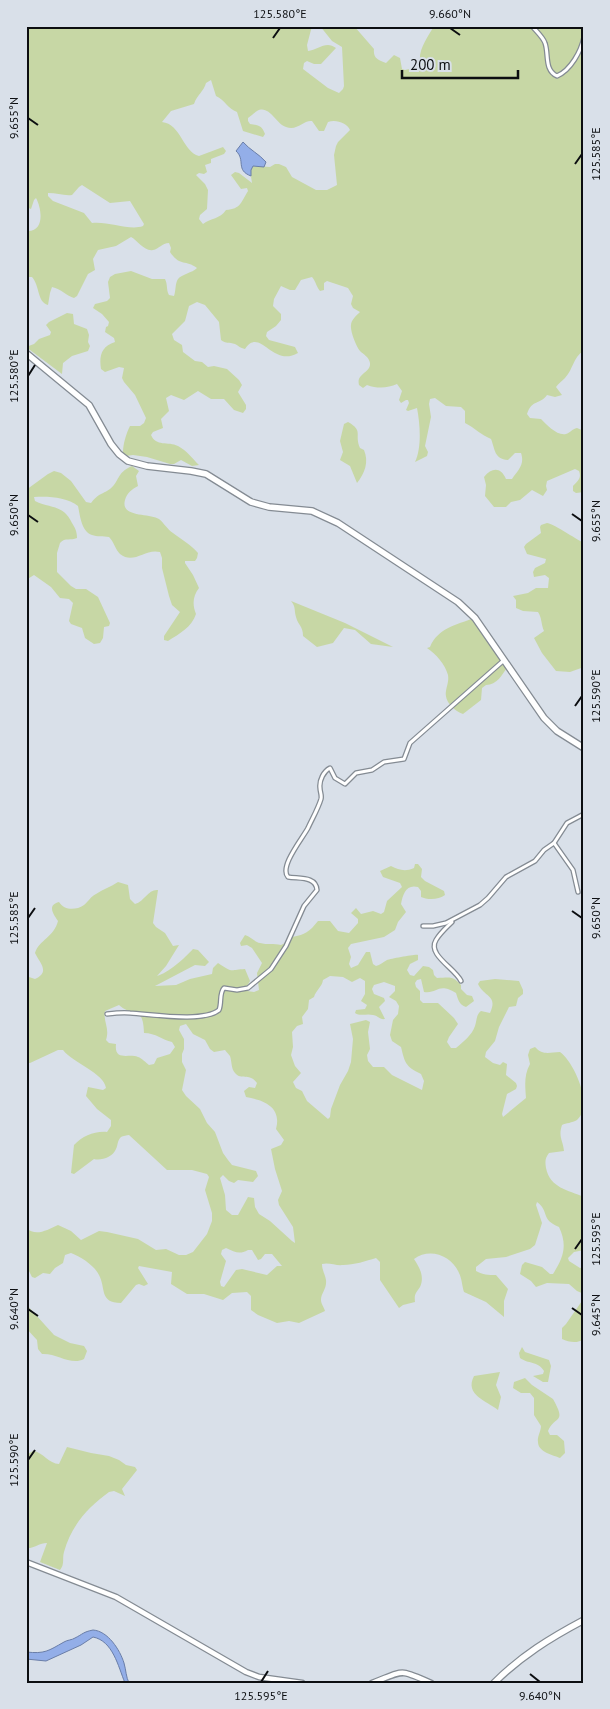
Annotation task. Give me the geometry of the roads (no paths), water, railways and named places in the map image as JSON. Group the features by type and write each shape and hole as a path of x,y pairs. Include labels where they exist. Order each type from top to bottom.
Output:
{"highway":[{"path":"26,353 89,405 111,444 125,459 134,464 206,474 251,502 269,507 312,511 326,516 458,602 474,618 537,710 550,725 584,748"},
{"path":"494,1683 526,1654 584,1620"}],"street":[{"path":"532,26 544,41 549,68 557,76 563,73 576,55 582,46 584,37"},
{"path":"107,1014 128,1012 186,1016 210,1014 219,1010 222,990 224,988 237,990 248,988 268,972 286,946 304,906 317,890 312,880 288,877 285,870 321,799 320,782 327,770 330,768 335,778 345,784 356,773 372,770 384,762 404,759 410,743 504,660"},
{"path":"461,981 454,971 436,954 434,946 438,937 455,920 484,902 506,877 534,862 544,850 554,843 566,823 584,814"},
{"path":"554,843 573,870 578,892"},
{"path":"423,926 437,926 455,920"},
{"path":"26,1562 123,1601 246,1672 259,1677 302,1683"},
{"path":"372,1683 403,1672 431,1683"}],"water":[{"path":"243,142 266,162 264,167 253,166 251,176 243,171 239,154 236,151"},
{"path":"93,1630 108,1637 120,1652 129,1683 125,1683 110,1649 100,1639 93,1637 81,1645 46,1661 26,1659 26,1652 38,1653 46,1651"}]}
